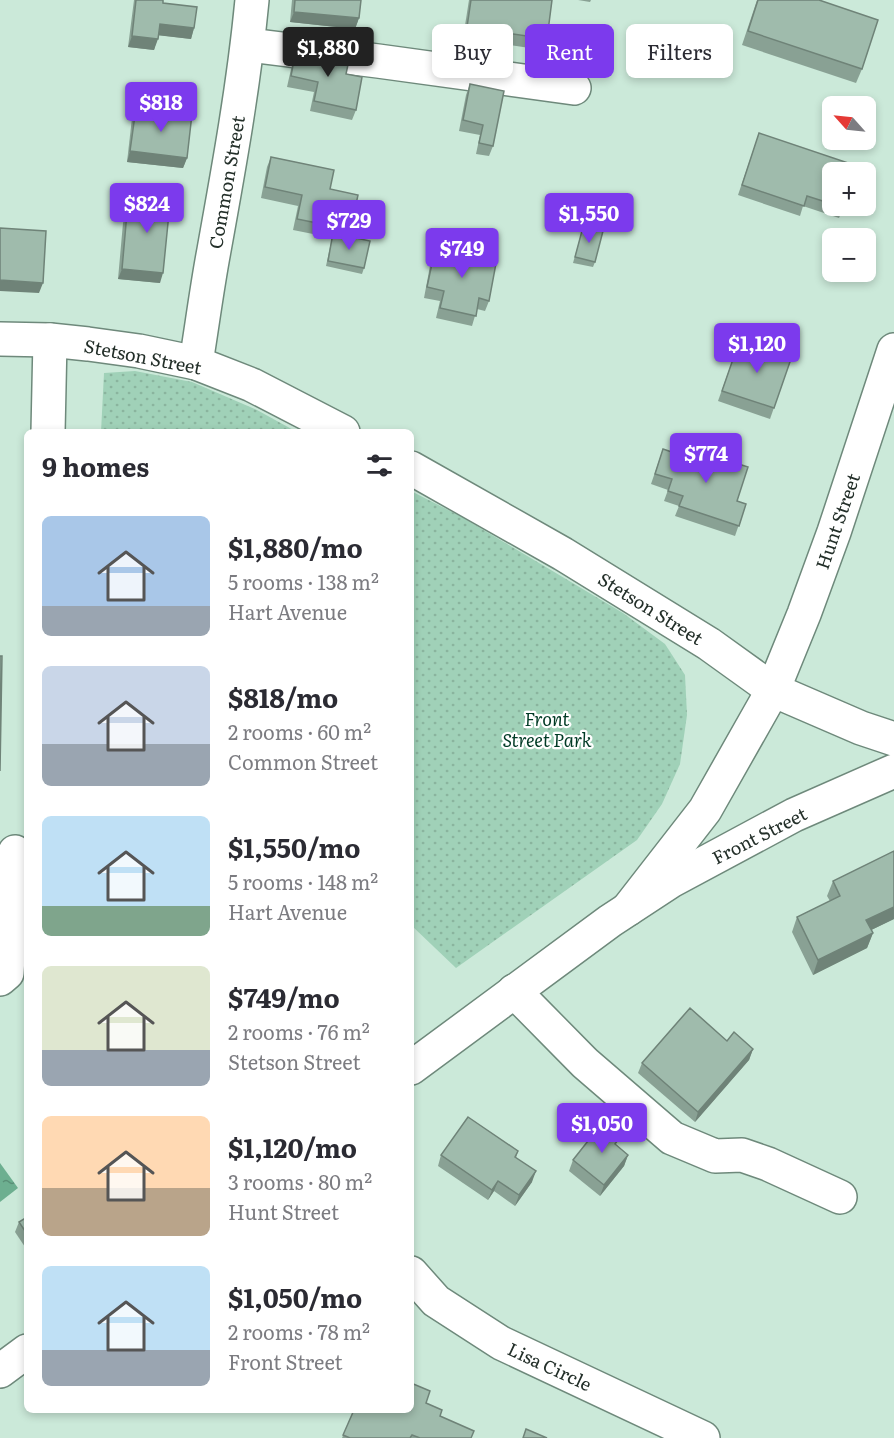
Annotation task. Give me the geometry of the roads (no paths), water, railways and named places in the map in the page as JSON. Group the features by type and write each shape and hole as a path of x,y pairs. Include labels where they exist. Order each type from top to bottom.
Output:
{"street":[{"name":"Common Street","path":"196,363 232,150 248,45 252,0"},
{"path":"248,45 574,88"},
{"name":"Stetson Street","path":"0,339 50,340 88,344 139,351 196,363 252,385 337,429"},
{"path":"48,429 50,340"},
{"name":"Hunt Street","path":"773,690 834,532 894,350"},
{"name":"Stetson Street","path":"414,470 563,555 709,645 773,690 861,728 894,739"},
{"name":"Front Street","path":"628,909 705,810 773,690"},
{"name":"Front Street","path":"414,1066 610,921 672,881 794,815 894,771"},
{"path":"0,979 7,973 14,848"},
{"path":"514,992 585,1063 672,1138 715,1156 742,1155 768,1164 840,1197"},
{"name":"Lisa Circle","path":"414,1276 436,1301 501,1343 703,1438"},
{"path":"0,1371 24,1353"}],"water":[{"path":"0,1163 18,1188 0,1202"}],"park label":[{"name":"Front Street Park","path":"547,728"}]}
